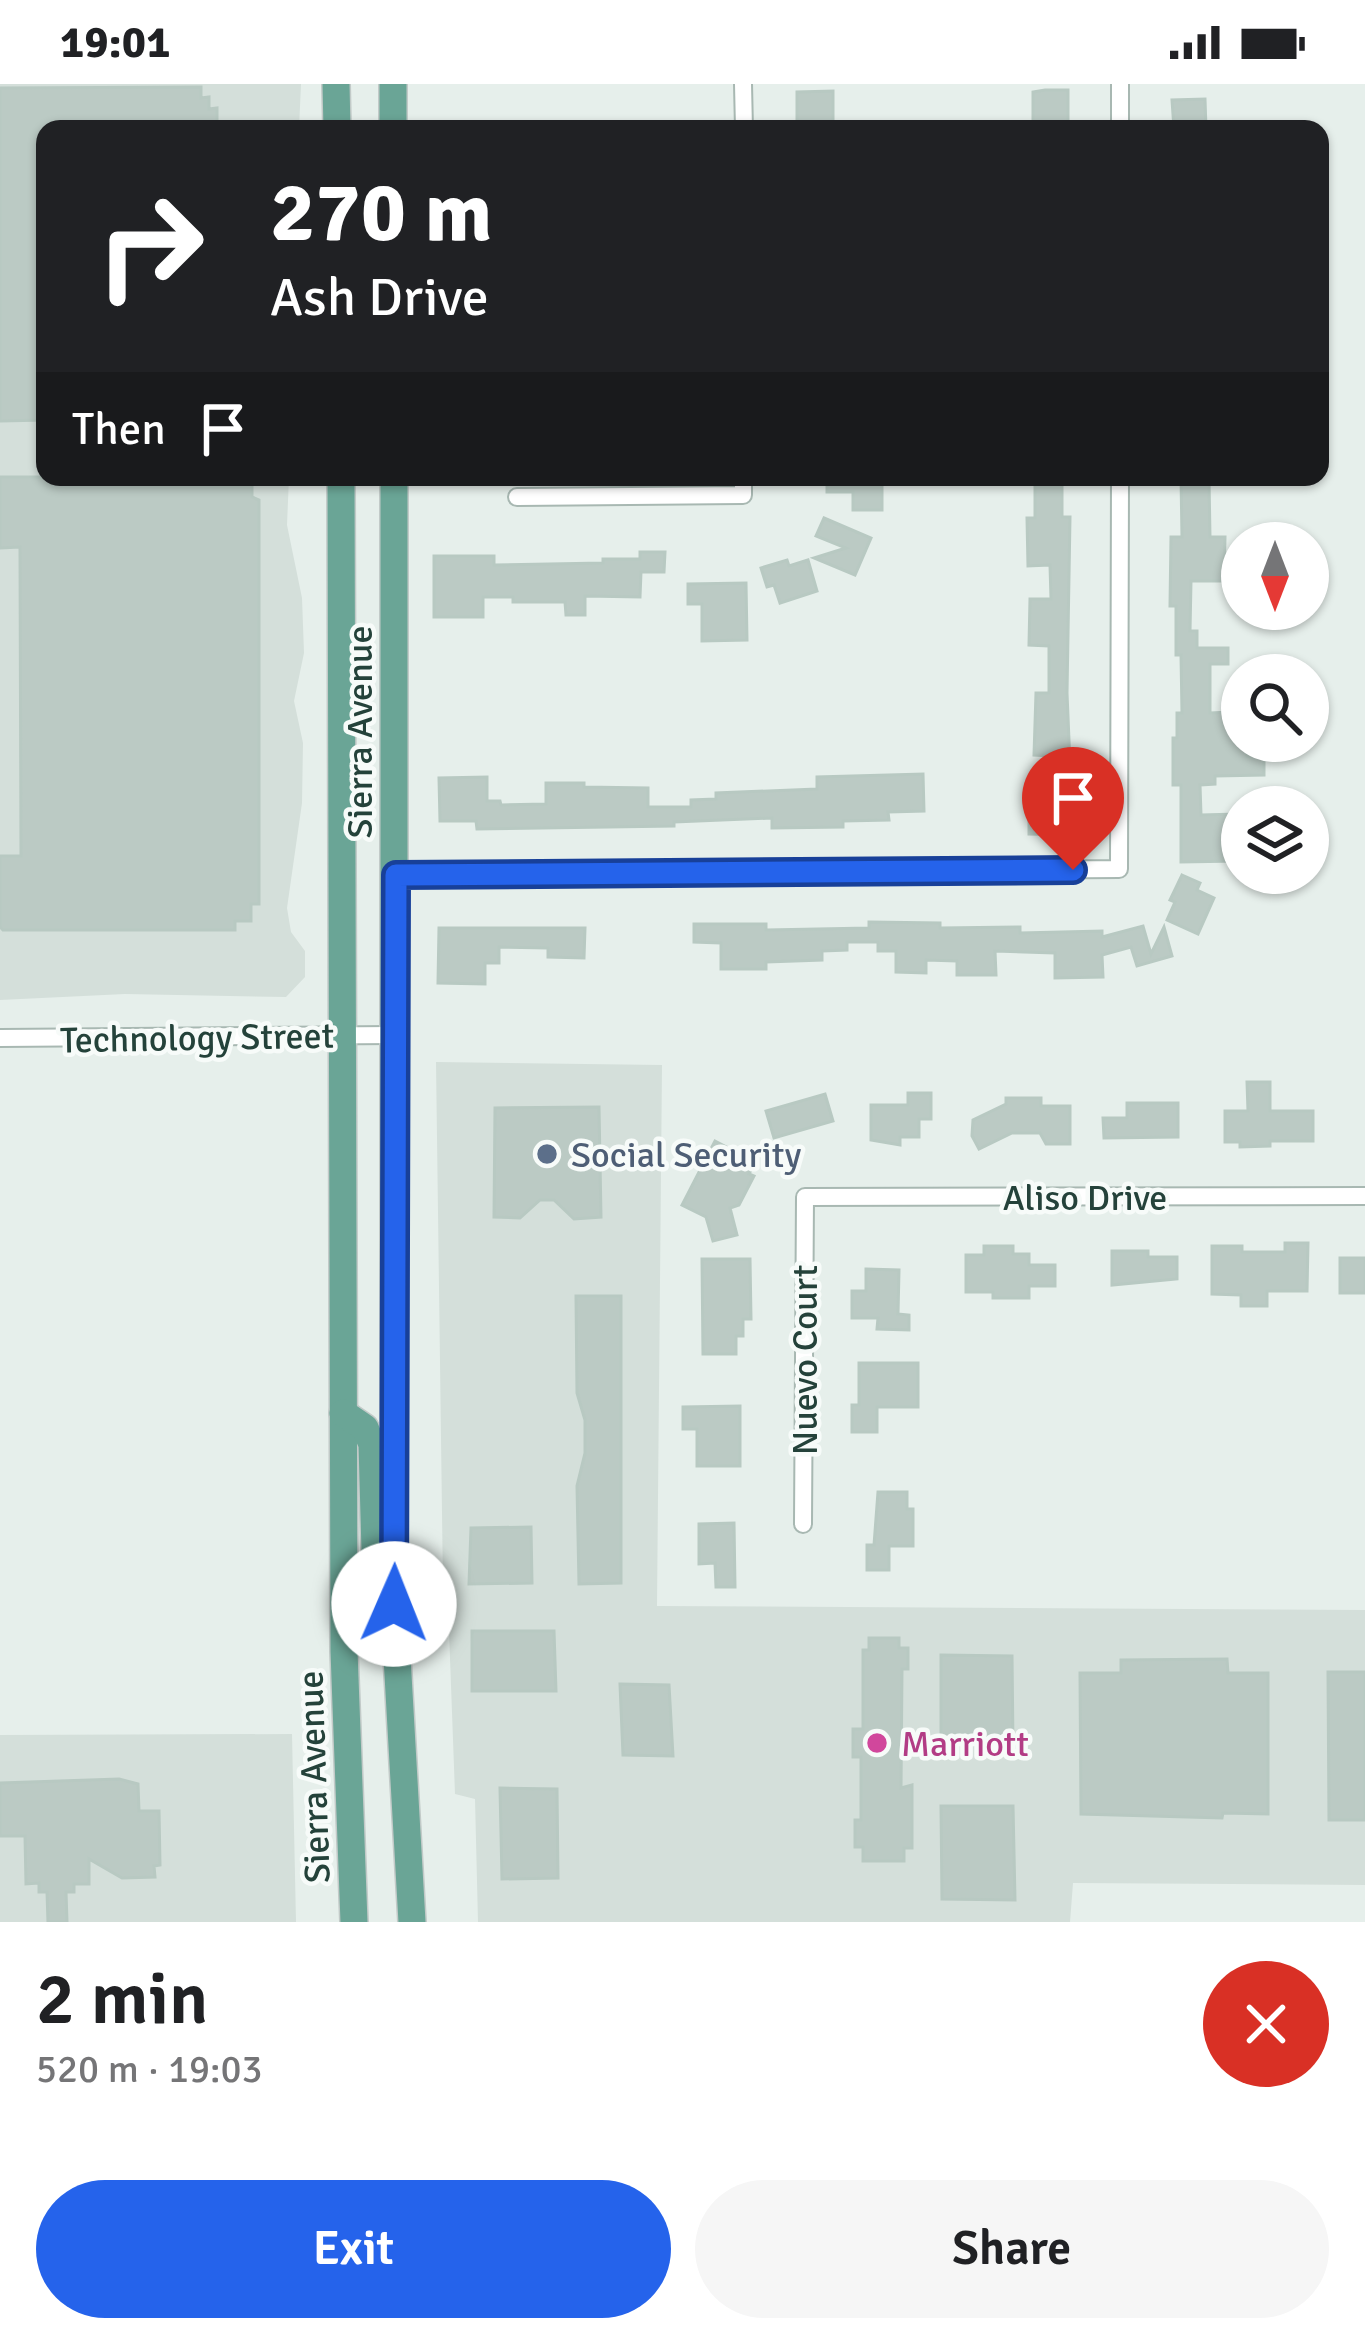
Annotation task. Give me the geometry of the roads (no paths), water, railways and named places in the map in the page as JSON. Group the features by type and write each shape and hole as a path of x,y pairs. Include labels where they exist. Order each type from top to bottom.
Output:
{"main road":[{"path":"336,84 337,120"},
{"path":"393,84 393,120"},
{"name":"Sierra Avenue","path":"341,486 344,1651 354,1922"},
{"name":"Sierra Avenue","path":"394,486 394,1604 412,1922"},
{"path":"343,1413 364,1428 372,1444 376,1586 394,1604"}],"street":[{"path":"743,84 744,120"},
{"path":"1120,84 1120,120"},
{"path":"517,497 743,486"},
{"path":"396,875 1120,869 1120,486"},
{"name":"Technology Street","path":"0,1039 395,1035"},
{"name":"Aliso Drive","path":"805,1197 1365,1196"},
{"name":"Nuevo Court","path":"803,1524 805,1197"}],"place":[{"name":"Social Security","path":"547,1154"},
{"name":"Marriott","path":"877,1743"}]}
